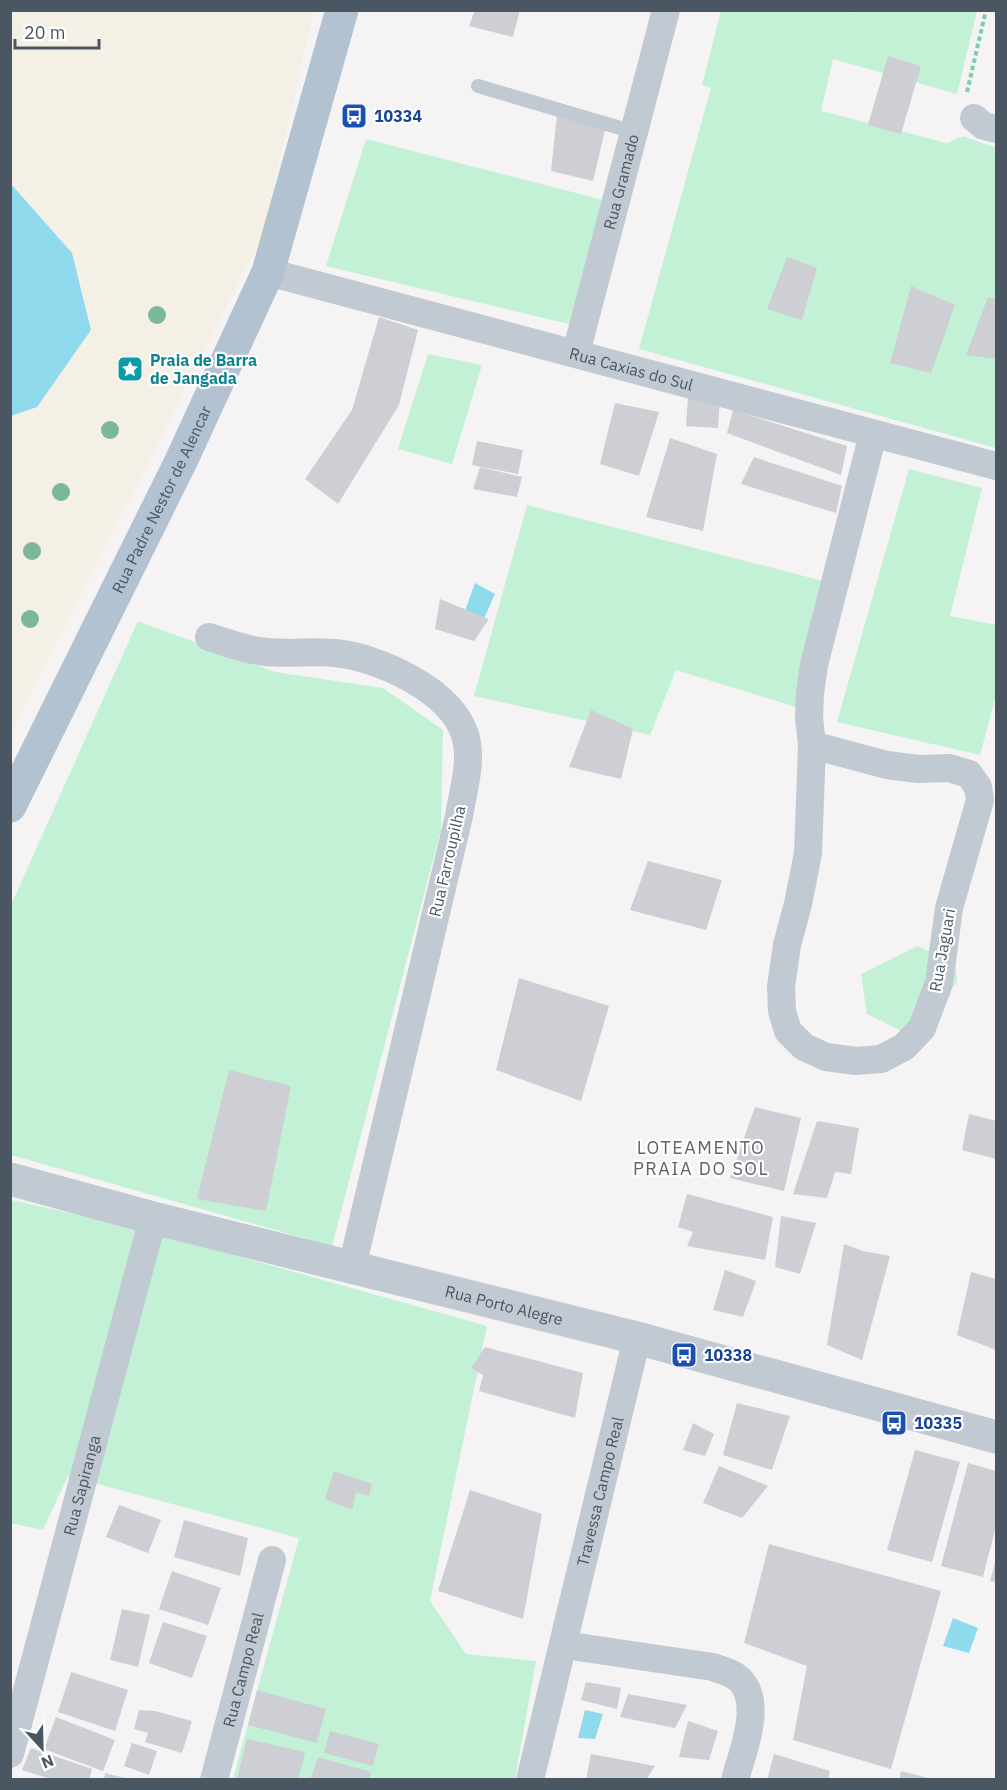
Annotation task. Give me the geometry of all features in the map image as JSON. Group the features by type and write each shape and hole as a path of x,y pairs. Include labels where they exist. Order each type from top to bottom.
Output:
{"main road":[{"name":"Rua Padre Nestor de Alencar","path":"10,806 182,459 268,272 342,10"}],"street":[{"name":"Rua Gramado","path":"576,353 666,10"},
{"name":"Rua Caxias do Sul","path":"268,272 996,466"},
{"name":"Rua Jaguari","path":"812,745 887,765 918,769 949,768 969,774 978,787 980,800 949,908 939,983 922,1028 904,1047 881,1059 856,1061 826,1057 804,1047 788,1031 782,1011 781,987 787,945 808,853 812,745 809,717 814,665 873,434"},
{"name":"Rua Farroupilha","path":"209,637 254,650 291,654 335,653 369,661 420,684 449,706 465,734 467,755 459,816 352,1267"},
{"name":"Rua Porto Alegre","path":"10,1179 153,1218 638,1338 996,1437"},
{"name":"Rua Sapiranga","path":"10,1754 153,1218"},
{"name":"Travessa Campo Real","path":"530,1779 638,1338"},
{"name":"Rua Campo Real","path":"214,1779 272,1560"},
{"path":"564,1645 713,1667 731,1673 742,1682 750,1700 750,1723 735,1779"}],"lane":[{"path":"478,86 634,132"}],"path":[{"path":"985,124 967,108 967,94 986,10"}],"green space":[{"path":"842,10 850,13 851,10 977,11 957,94 833,59 821,111 947,143 963,136 996,148 996,448 639,349 711,88 702,85 721,11"},
{"path":"366,139 603,200 569,324 326,266"},
{"path":"428,354 482,365 452,464 398,449"},
{"path":"909,469 982,488 950,616 996,625 996,695 980,755 837,722"},
{"path":"527,505 823,581 799,708 676,670 650,735 474,696"},
{"path":"138,621 275,672 383,688 443,730 441,829 332,1246 11,1155 11,905"},
{"path":"917,946 955,962 957,982 914,1037 867,1014 861,974"},
{"path":"11,1200 134,1227 487,1326 430,1601 466,1654 536,1661 515,1779 233,1779 299,1538 68,1476 43,1530 11,1523"}],"sand":[{"name":"Praia de Barra de Jangada","path":"11,11 314,11 261,240 11,733 11,416 37,407 72,253 11,184"}],"water":[{"path":"11,184 72,253 91,330 37,407 11,416"},
{"path":"475,583 495,594 482,623 463,616"},
{"path":"953,1618 978,1628 969,1653 943,1646"},
{"path":"585,1710 603,1714 595,1739 578,1738"}],"building":[{"path":"475,10 520,10 513,37 469,26"},
{"path":"888,56 921,66 901,134 868,125"},
{"path":"557,115 606,126 593,181 551,171"},
{"path":"787,257 817,268 802,320 767,309"},
{"path":"911,286 955,305 931,373 890,363"},
{"path":"988,297 996,299 996,359 966,355"},
{"path":"379,317 418,330 399,405 338,504 305,479 352,410"},
{"path":"688,396 720,399 718,428 686,426"},
{"path":"615,403 659,412 639,476 600,464"},
{"path":"733,410 847,446 841,475 727,433"},
{"path":"670,438 717,454 703,531 646,517"},
{"path":"477,441 523,450 518,474 472,465"},
{"path":"754,457 842,486 836,513 741,484"},
{"path":"480,467 522,477 517,497 473,489"},
{"path":"440,599 489,619 474,641 435,629"},
{"path":"591,710 633,729 621,779 569,767"},
{"path":"648,861 722,880 706,930 630,910"},
{"path":"519,978 609,1006 581,1101 496,1070"},
{"path":"229,1070 291,1086 266,1211 197,1199"},
{"path":"755,1107 801,1118 784,1191 730,1178"},
{"path":"969,1114 996,1121 996,1159 962,1150"},
{"path":"817,1121 859,1128 851,1174 835,1172 827,1198 793,1194"},
{"path":"687,1194 773,1217 765,1260 687,1246 693,1232 678,1227"},
{"path":"781,1216 816,1223 800,1274 775,1267"},
{"path":"844,1244 863,1251 890,1256 862,1360 827,1345"},
{"path":"725,1270 756,1281 743,1317 713,1310"},
{"path":"971,1272 996,1279 996,1350 957,1335"},
{"path":"485,1347 583,1373 575,1418 479,1391 483,1375 471,1368"},
{"path":"737,1403 790,1416 772,1470 723,1455"},
{"path":"693,1423 714,1434 705,1456 683,1450"},
{"path":"915,1450 960,1462 932,1562 887,1550"},
{"path":"968,1463 996,1471 996,1526 983,1577 941,1566"},
{"path":"719,1466 768,1486 742,1518 703,1503"},
{"path":"334,1471 372,1484 369,1496 356,1492 352,1510 325,1499"},
{"path":"470,1490 542,1514 523,1619 438,1591"},
{"path":"119,1505 161,1520 148,1553 106,1537"},
{"path":"184,1520 248,1538 240,1576 174,1557"},
{"path":"769,1544 941,1591 891,1769 793,1740 807,1666 744,1643"},
{"path":"996,1559 996,1582 990,1581"},
{"path":"172,1571 221,1588 208,1625 159,1609"},
{"path":"122,1609 150,1615 138,1667 110,1660"},
{"path":"163,1622 207,1636 192,1678 149,1663"},
{"path":"71,1672 128,1690 115,1731 58,1712"},
{"path":"586,1682 621,1688 617,1709 581,1700"},
{"path":"257,1690 326,1709 317,1743 248,1725"},
{"path":"628,1694 687,1705 675,1728 620,1717"},
{"path":"139,1710 155,1711 192,1721 182,1753 145,1742 148,1733 134,1729"},
{"path":"56,1717 115,1740 103,1771 44,1749"},
{"path":"688,1721 718,1731 709,1760 679,1757"},
{"path":"330,1731 379,1744 373,1766 324,1753"},
{"path":"247,1739 305,1752 298,1780 237,1778"},
{"path":"132,1743 157,1751 149,1775 124,1766"},
{"path":"31,1748 92,1769 89,1780 53,1780 22,1770"},
{"path":"591,1754 655,1766 646,1780 586,1780"},
{"path":"774,1754 830,1771 828,1780 767,1780"},
{"path":"318,1757 371,1772 369,1780 310,1780"},
{"path":"901,1771 932,1779 899,1780"},
{"path":"105,1773 129,1779 129,1780 104,1780"}],"place":[{"name":"10334","path":"354,116"},
{"name":"Praia de Barra de Jangada","path":"130,369"},
{"name":"10338","path":"684,1355"},
{"name":"10335","path":"894,1423"}],"district":[{"name":"LOTEAMENTO PRAIA DO SOL","path":"701,1158"}]}
